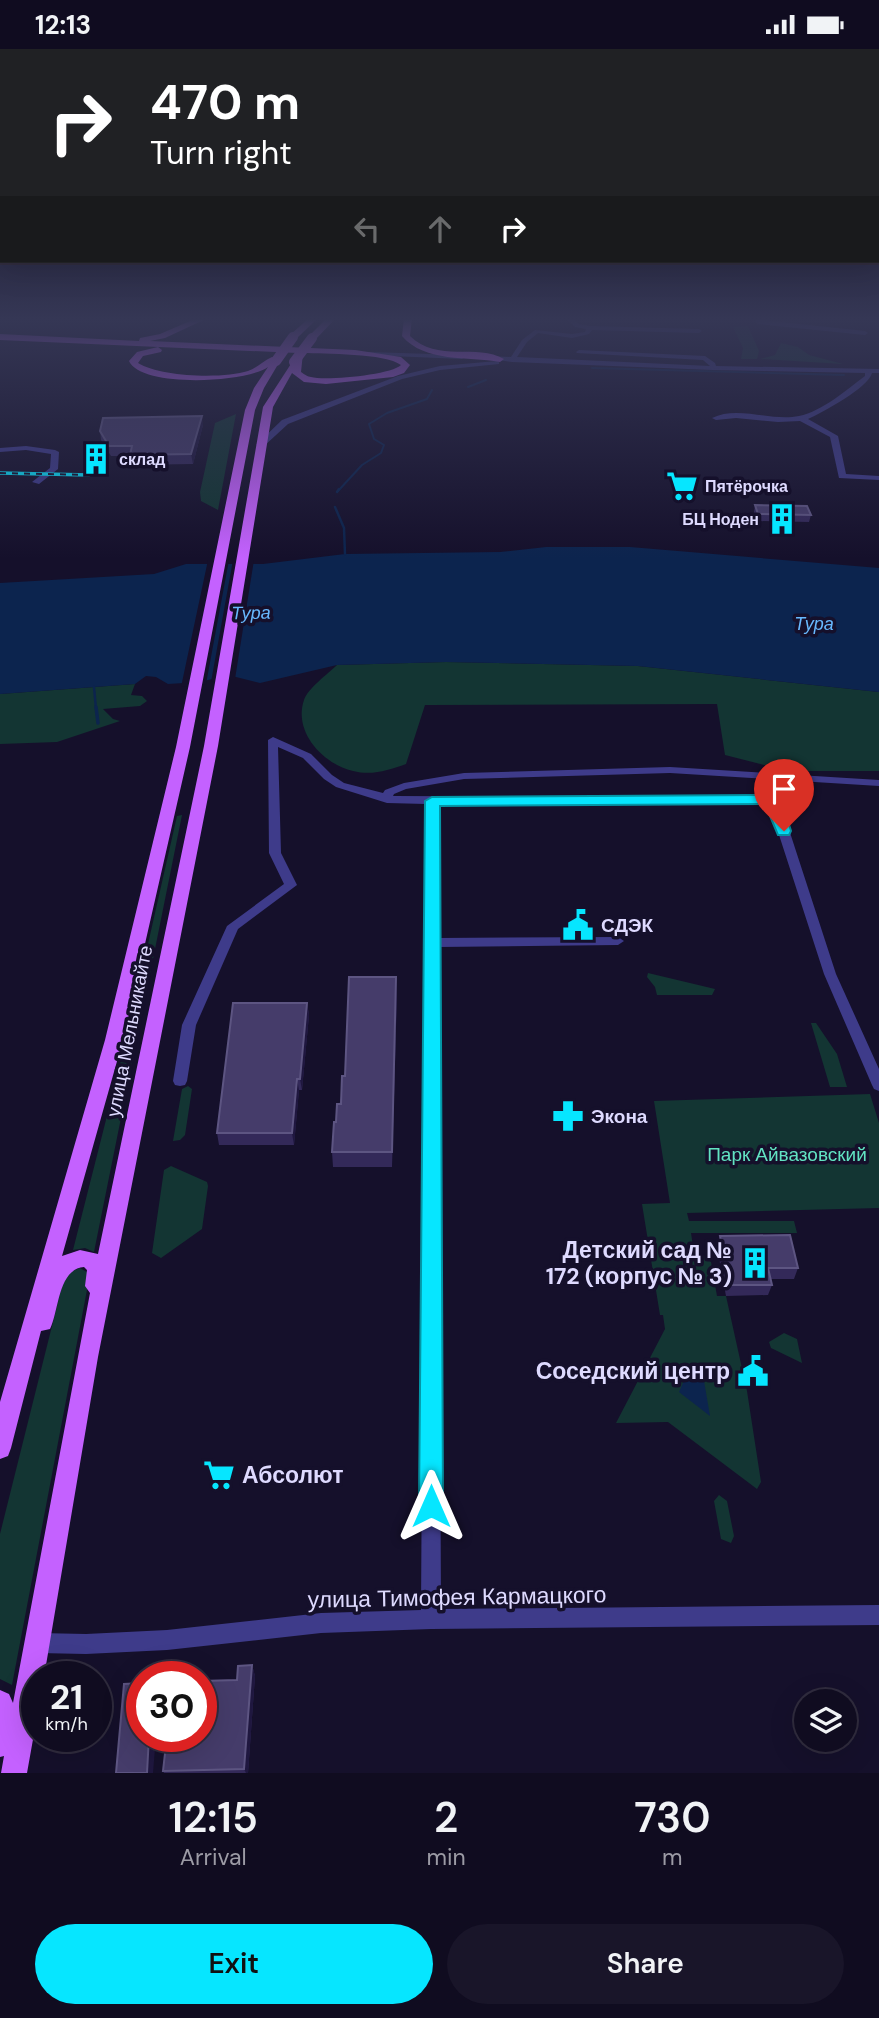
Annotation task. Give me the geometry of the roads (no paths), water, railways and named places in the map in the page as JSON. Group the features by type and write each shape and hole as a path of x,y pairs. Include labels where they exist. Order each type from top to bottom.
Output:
{"main road":[{"path":"248,398 250,410"},
{"name":"улица Мельникайте","path":"0,1448 19,1369 114,1040 183,747 228,516 255,398"},
{"name":"улица Мельникайте","path":"14,1773 88,1357 211,746 260,445 272,398"},
{"path":"19,1369 40,1333 58,1274 65,1265 83,1258 92,1261 97,1267 85,1325 88,1357"},
{"path":"0,1703 3,1707 4,1723 0,1744"}],"street":[{"path":"260,445 285,422 345,398"},
{"path":"803,419 836,398"},
{"path":"716,418 735,416 803,419 834,436 842,476 879,478"},
{"path":"0,450 26,448 55,452 54,469 36,482"},
{"path":"180,1081 189,1025 233,926 291,885 275,853 273,740 307,756 340,785 387,799 769,800 775,805 830,974 879,1086"},
{"path":"387,799 388,792 404,786 498,773 670,771 879,783"},
{"path":"431,1619 432,801"},
{"path":"432,943 618,940"},
{"name":"улица Тимофея Кармацкого","path":"37,1643 86,1644 167,1640 321,1623 431,1619 879,1615"}],"water":[{"name":"Тура","path":"546,547 630,547 879,568 879,692 638,666 446,662 337,665 260,683 228,675 200,682 168,684 156,677 146,676 135,684 0,694 0,583 154,574 186,564 263,564 345,554 500,552"},
{"path":"691,1365 703,1375 710,1416 679,1392"}],"waterway":[{"path":"338,491 362,465 381,453 384,445 374,439 369,424 387,413 427,398"},
{"path":"335,507 344,528 345,554"},
{"path":"94,687 96,709"},
{"path":"96,707 98,723"}],"railway":[{"path":"0,473 89,475"}],"place":[{"name":"склад","path":"96,459"},
{"name":"Пятёрочка","path":"682,486"},
{"name":"БЦ Ноден","path":"782,519"},
{"name":"СДЭК","path":"578,925"},
{"name":"Экона","path":"568,1116"},
{"name":"Детский сад № 172 (корпус № 3)","path":"755,1263"},
{"name":"Соседский центр","path":"753,1371"},
{"name":"Абсолют","path":"219,1475"}],"park label":[{"name":"Парк Айвазовский","path":"787,1154"}]}
